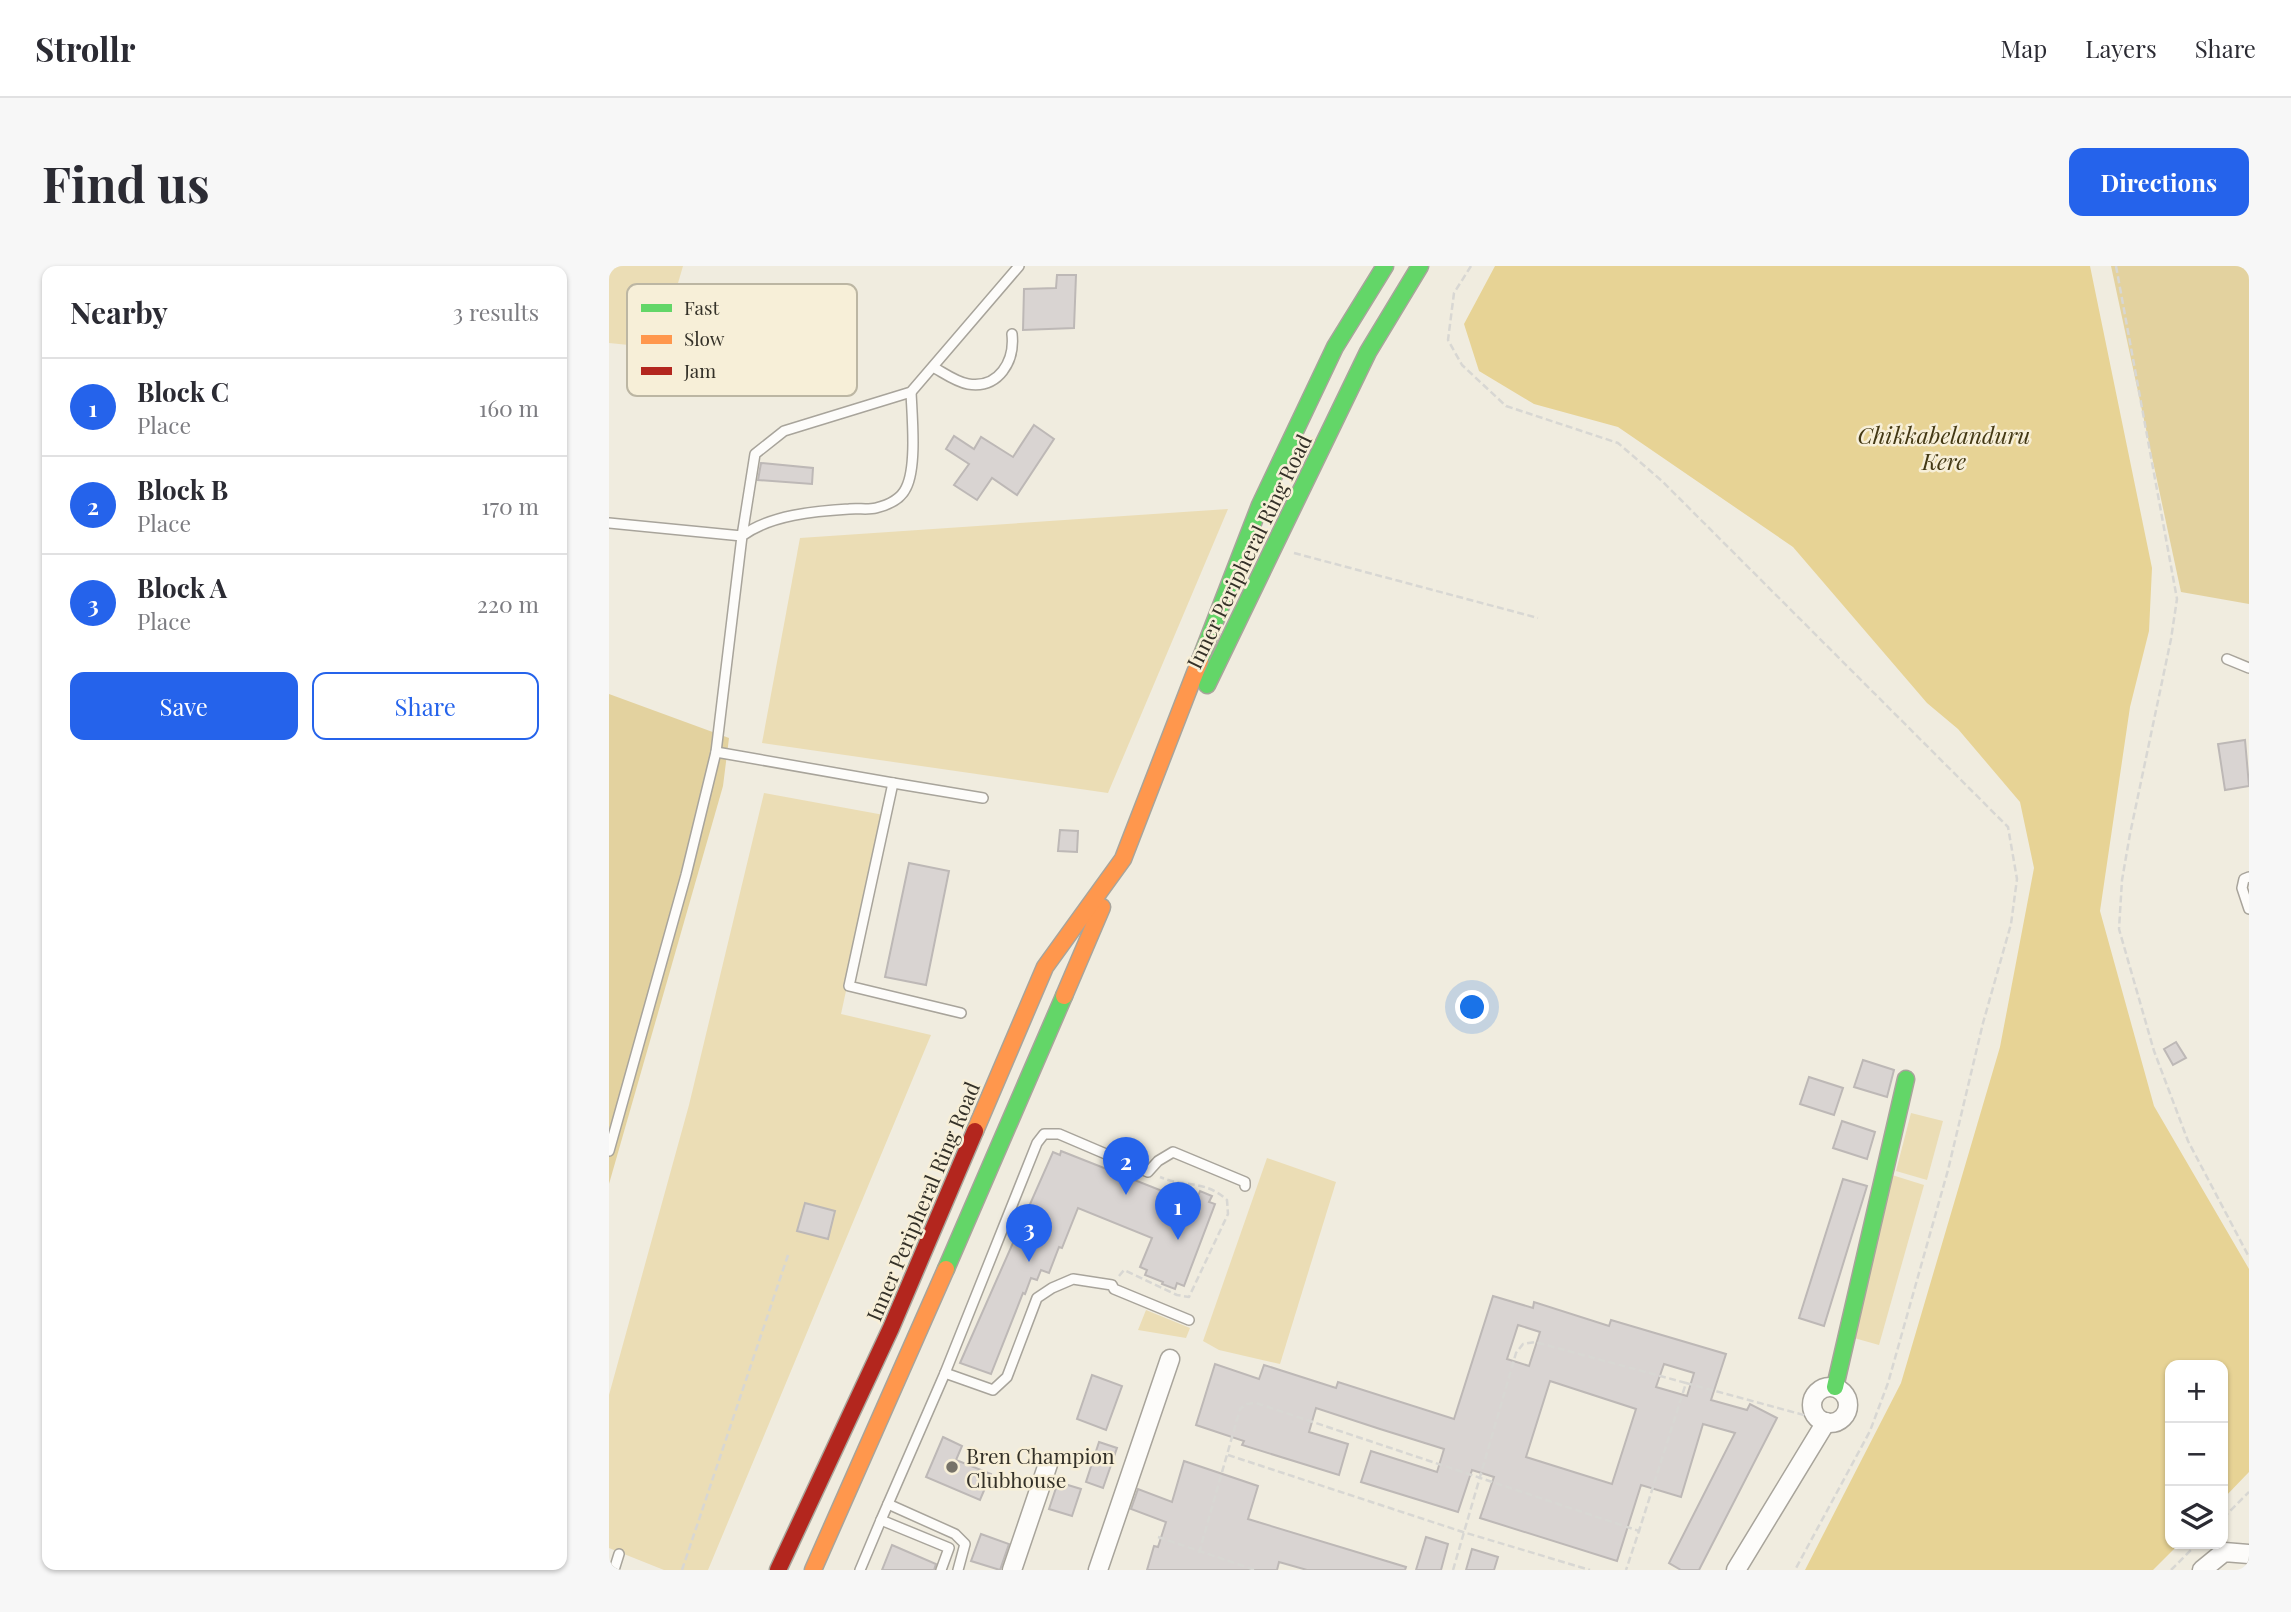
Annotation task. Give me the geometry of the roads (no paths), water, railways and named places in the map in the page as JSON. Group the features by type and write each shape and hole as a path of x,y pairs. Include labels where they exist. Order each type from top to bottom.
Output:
{"main road":[{"name":"Inner Peripheral Ring Road","path":"813,1570 903,1369 1123,859 1260,505 1335,347 1385,266"},
{"name":"Inner Peripheral Ring Road","path":"778,1570 891,1328 1045,967 1123,859 1368,352 1420,266"},
{"path":"1835,1387 1906,1079"}],"street":[{"path":"1098,1570 1170,1359"},
{"path":"1835,1387 1847,1398 1846,1413 1834,1422 1822,1420 1812,1408 1814,1396 1823,1388 1835,1387"},
{"path":"1736,1570 1822,1420"},
{"path":"1012,1570 1048,1464"},
{"path":"2202,1570 2224,1552 2249,1554"}],"lane":[{"path":"609,1151 686,876 716,752 742,536 755,454 784,431 911,392 1019,266"},
{"path":"933,367 968,384 985,384 1001,375 1010,361 1014,345 1012,334"},
{"path":"609,523 742,536 772,522 807,514 874,509 892,502 901,496 908,486 913,449 911,392"},
{"path":"2227,659 2249,668"},
{"path":"716,752 983,798"},
{"path":"893,783 849,986 961,1013"},
{"path":"2249,877 2245,879 2242,888 2249,909"},
{"path":"860,1570 945,1373 1037,1143 1044,1134 1059,1134 1148,1172 1158,1161 1173,1152 1245,1182 1245,1186"},
{"path":"945,1373 993,1390 1007,1377 1037,1298 1073,1279 1112,1285 1114,1289 1189,1320"},
{"path":"888,1504 955,1534 965,1544 958,1570"},
{"path":"881,1520 949,1548 941,1570"},
{"path":"614,1570 619,1554"}],"water":[{"name":"Chikkabelanduru Kere","path":"1495,266 2090,266 2152,568 2149,631 2130,707 2100,911 2154,1106 2249,1269 2249,1472 2228,1494 2228,1360 2165,1360 2165,1549 2174,1549 2153,1570 1805,1570 1901,1383 2000,1047 2034,868 2020,802 1958,729 1927,703 1793,547 1618,427 1534,404 1479,371 1464,324"}],"place":[{"name":"Block B","path":"1126,1195"},
{"name":"Block C","path":"1178,1240"},
{"name":"Block A","path":"1029,1262"},
{"name":"Bren Champion Clubhouse","path":"952,1467"}]}
